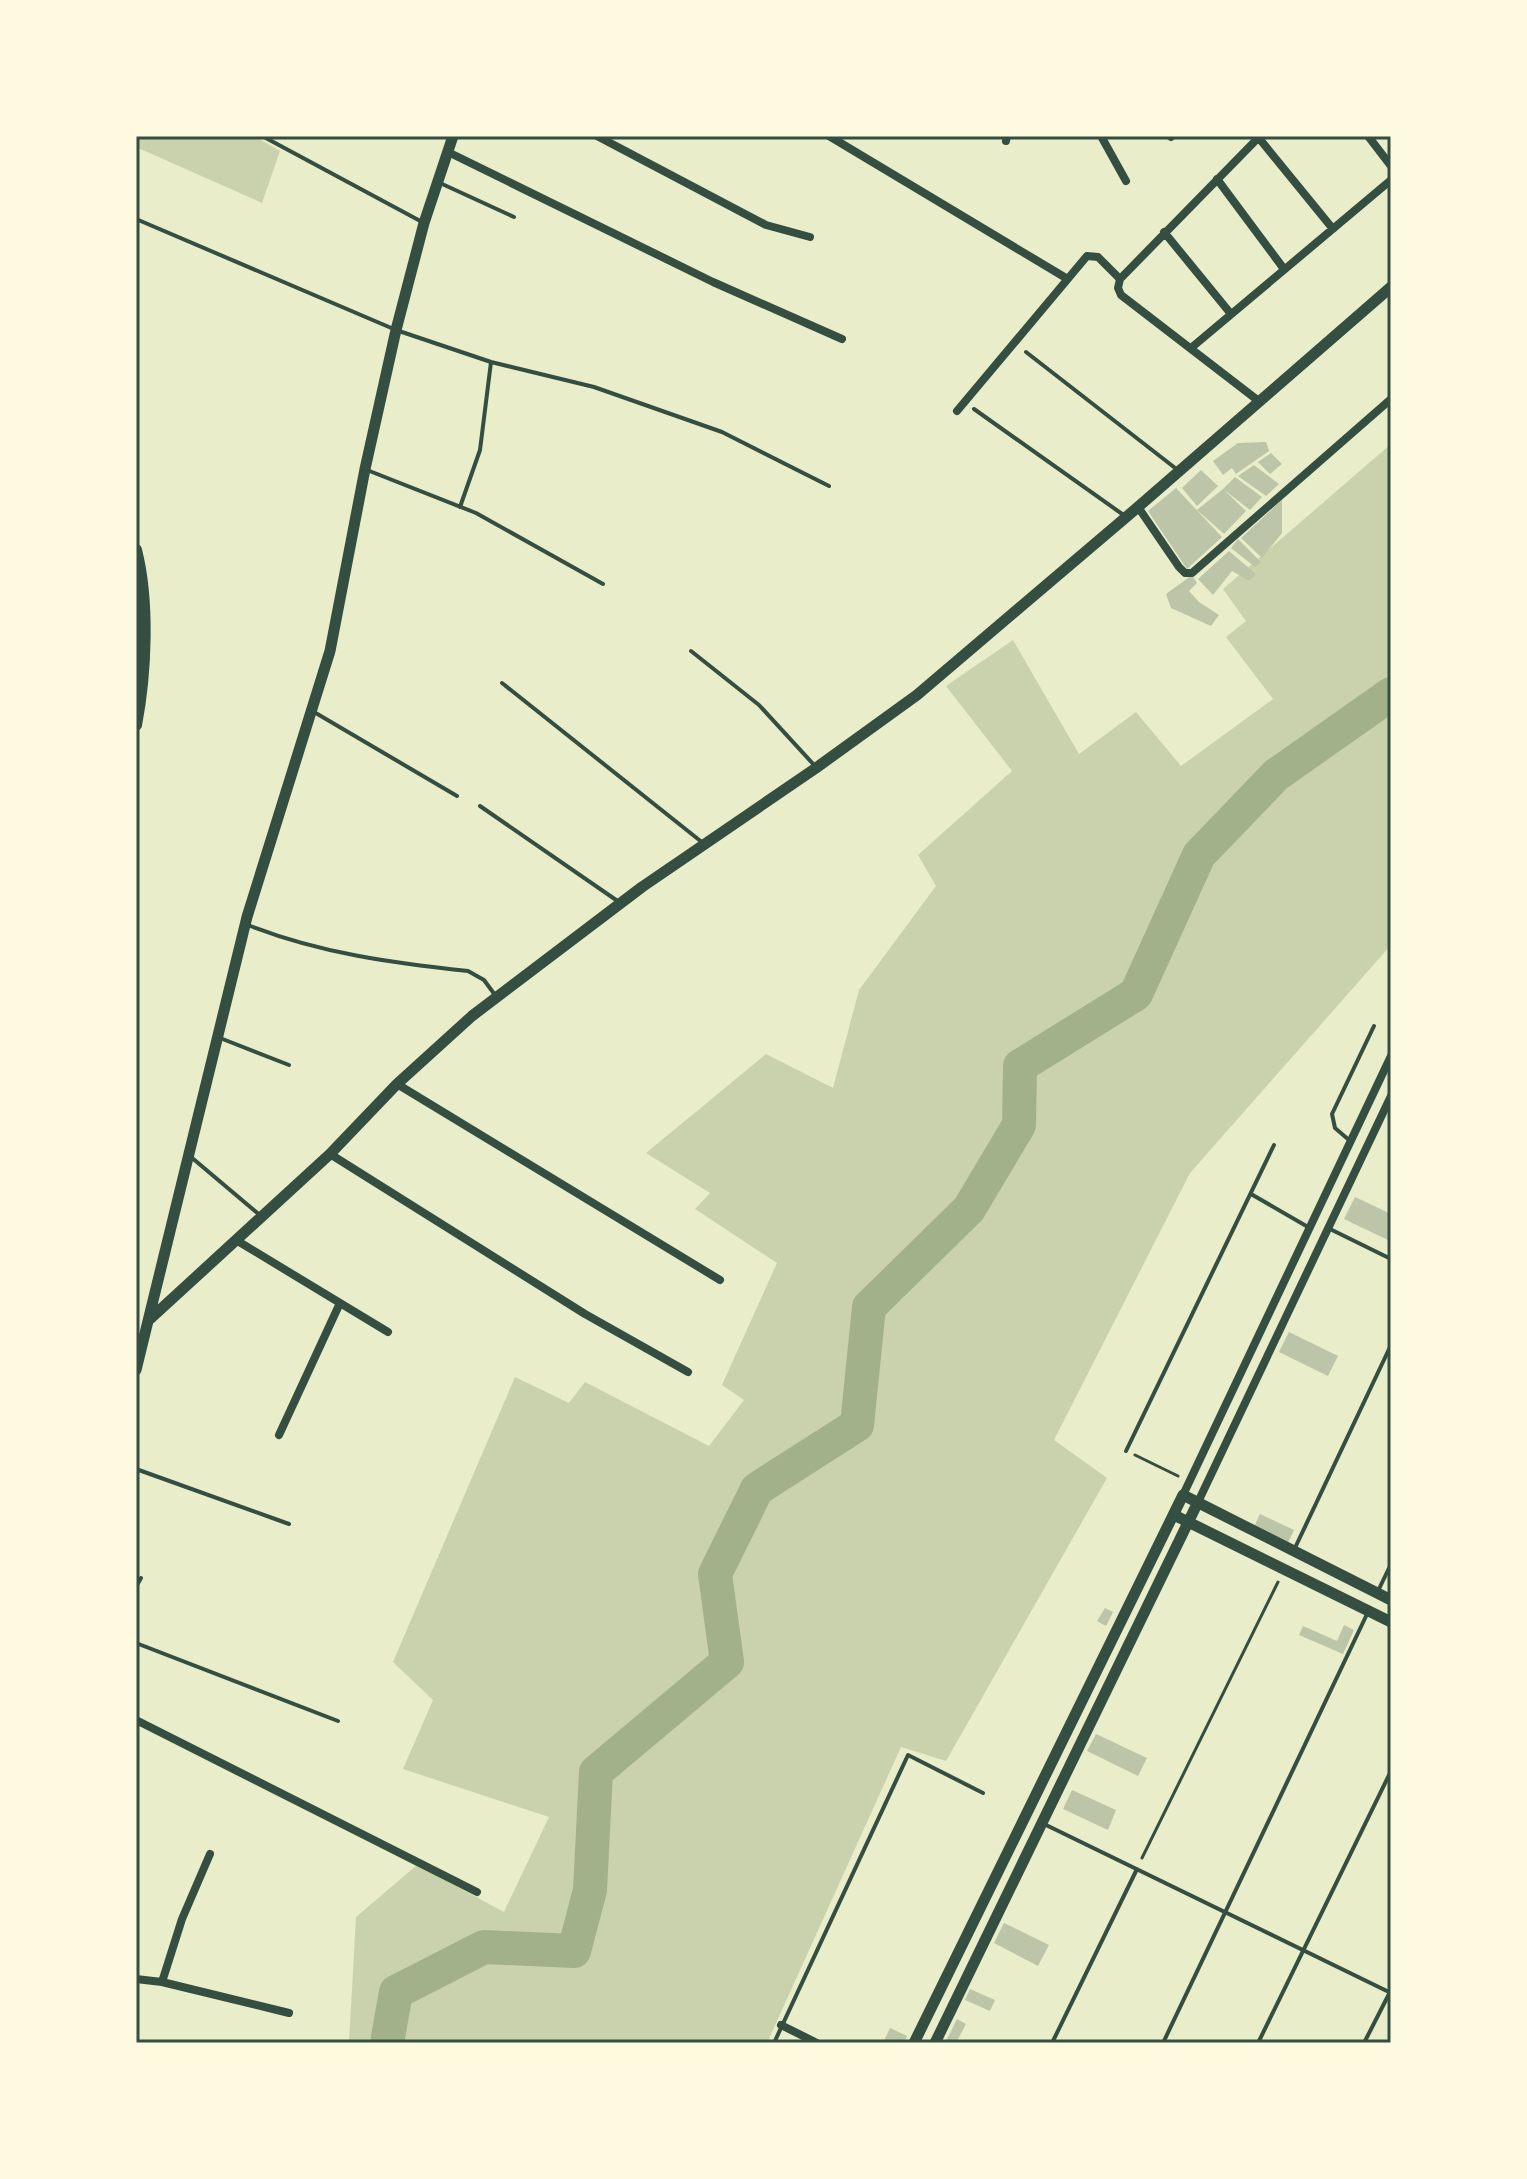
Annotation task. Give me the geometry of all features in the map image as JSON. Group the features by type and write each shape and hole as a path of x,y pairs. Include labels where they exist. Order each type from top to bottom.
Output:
{"main road":[{"path":"136,550 142,597 144,685 136,725"}],"street":[{"path":"136,1370 245,924 330,651 396,330 424,223 453,136"},
{"path":"597,136 766,225 810,237"},
{"path":"829,136 1066,278"},
{"path":"1101,136 1126,181"},
{"path":"1368,136 1391,166"},
{"path":"1260,402 1121,295 1118,288 1120,279 1259,137 1333,229"},
{"path":"448,152 713,282 842,339"},
{"path":"1217,179 1284,269"},
{"path":"1191,348 1391,180"},
{"path":"1164,232 1231,314"},
{"path":"957,411 1087,256 1098,257 1120,279"},
{"path":"150,1319 330,1154 397,1084 472,1016 621,903 917,695 1391,287"},
{"path":"1138,507 1179,567 1185,573 1192,573 1391,399"},
{"path":"914,2043 1174,1515 1391,1056"},
{"path":"397,1084 720,1280"},
{"path":"935,2043 1044,1823 1391,1096"},
{"path":"330,1154 585,1314 688,1372"},
{"path":"1329,1187 1344,1195"},
{"path":"236,1240 388,1332"},
{"path":"279,1435 340,1303"},
{"path":"1183,1495 1391,1600"},
{"path":"1174,1515 1391,1622"},
{"path":"136,1720 477,1892"},
{"path":"162,1982 182,1919 210,1854"},
{"path":"136,1979 162,1982 289,2013"},
{"path":"781,2025 817,2043"}],"lane":[{"path":"264,137 424,223"},
{"path":"438,182 514,217"},
{"path":"136,219 396,330 491,362 594,387 722,432 829,486"},
{"path":"1026,352 1180,471"},
{"path":"460,507 480,450 491,362"},
{"path":"974,409 1126,517"},
{"path":"365,469 476,513 603,584"},
{"path":"691,651 759,705 816,768"},
{"path":"502,683 705,844"},
{"path":"312,711 457,796"},
{"path":"480,806 621,903"},
{"path":"245,924 273,935 354,957 468,971 484,980 496,997"},
{"path":"1351,1141 1335,1128 1332,1114 1374,1026"},
{"path":"218,1037 289,1065"},
{"path":"1126,1451 1274,1145"},
{"path":"189,1156 261,1217"},
{"path":"1251,1194 1310,1228"},
{"path":"1328,1228 1391,1259"},
{"path":"1293,1552 1391,1345"},
{"path":"136,1469 289,1524"},
{"path":"1377,1593 1391,1564"},
{"path":"136,1587 141,1578"},
{"path":"1163,2043 1369,1611"},
{"path":"136,1643 338,1721"},
{"path":"774,2043 908,1755 983,1793"},
{"path":"1258,2043 1391,1771"},
{"path":"1044,1823 1391,1992 1364,2043"},
{"path":"1052,2043 1137,1869"}],"path":[{"path":"1126,1451 1189,1482"},
{"path":"1137,1869 1284,1570"}],"green space":[{"path":"136,136 254,136 280,151 262,203 136,147"},
{"path":"1391,444 1391,945 1190,1173 1054,1440 1107,1478 946,1761 901,1747 767,2043 349,2043 356,1917 417,1865 504,1912 549,1817 403,1769 433,1700 393,1662 515,1377 569,1403 585,1382 709,1446 744,1400 722,1385 777,1263 695,1209 710,1193 646,1153 766,1054 833,1088 859,990 936,886 918,855 1012,771 946,686 1013,640 1079,754 1136,712 1181,766 1273,699 1226,637 1246,621 1223,589"}],"building":[{"path":"1266,442 1269,451 1236,474 1232,468 1223,475 1213,461 1238,443"},
{"path":"1271,453 1282,464 1270,474 1258,462"},
{"path":"1254,465 1279,484 1266,496 1238,476"},
{"path":"1201,470 1218,486 1197,506 1182,488"},
{"path":"1235,477 1262,497 1250,510 1223,489"},
{"path":"1176,488 1222,537 1187,569 1148,511"},
{"path":"1223,489 1246,511 1224,534 1197,510"},
{"path":"1282,500 1282,533 1262,558 1241,538"},
{"path":"1238,539 1261,562 1255,567 1231,548"},
{"path":"1229,551 1256,574 1249,581 1232,571 1213,595 1198,579"},
{"path":"1192,575 1197,583 1189,591 1219,615 1211,626 1171,608 1166,594"},
{"path":"1355,1197 1391,1214 1388,1240 1344,1219"},
{"path":"1289,1332 1338,1356 1328,1376 1279,1352"},
{"path":"1260,1514 1294,1530 1287,1545 1253,1529"},
{"path":"1105,1608 1113,1612 1106,1626 1097,1621"},
{"path":"1344,1625 1354,1630 1343,1654 1299,1635 1303,1626 1337,1641"},
{"path":"1096,1734 1147,1758 1138,1776 1087,1751"},
{"path":"1072,1790 1116,1810 1108,1830 1063,1809"},
{"path":"1004,1923 1049,1945 1038,1966 994,1943"},
{"path":"970,1989 995,2000 990,2011 965,2000"},
{"path":"957,2019 966,2024 956,2043 945,2043"},
{"path":"890,2028 907,2036 904,2043 883,2043"}],"waterway":[{"path":"387,2043 396,1992 484,1947 574,1951 590,1890 596,1772 727,1662 715,1574 757,1489 857,1425 869,1307 969,1209 1019,1125 1020,1066 1136,994 1199,855 1276,775 1391,694"}]}
